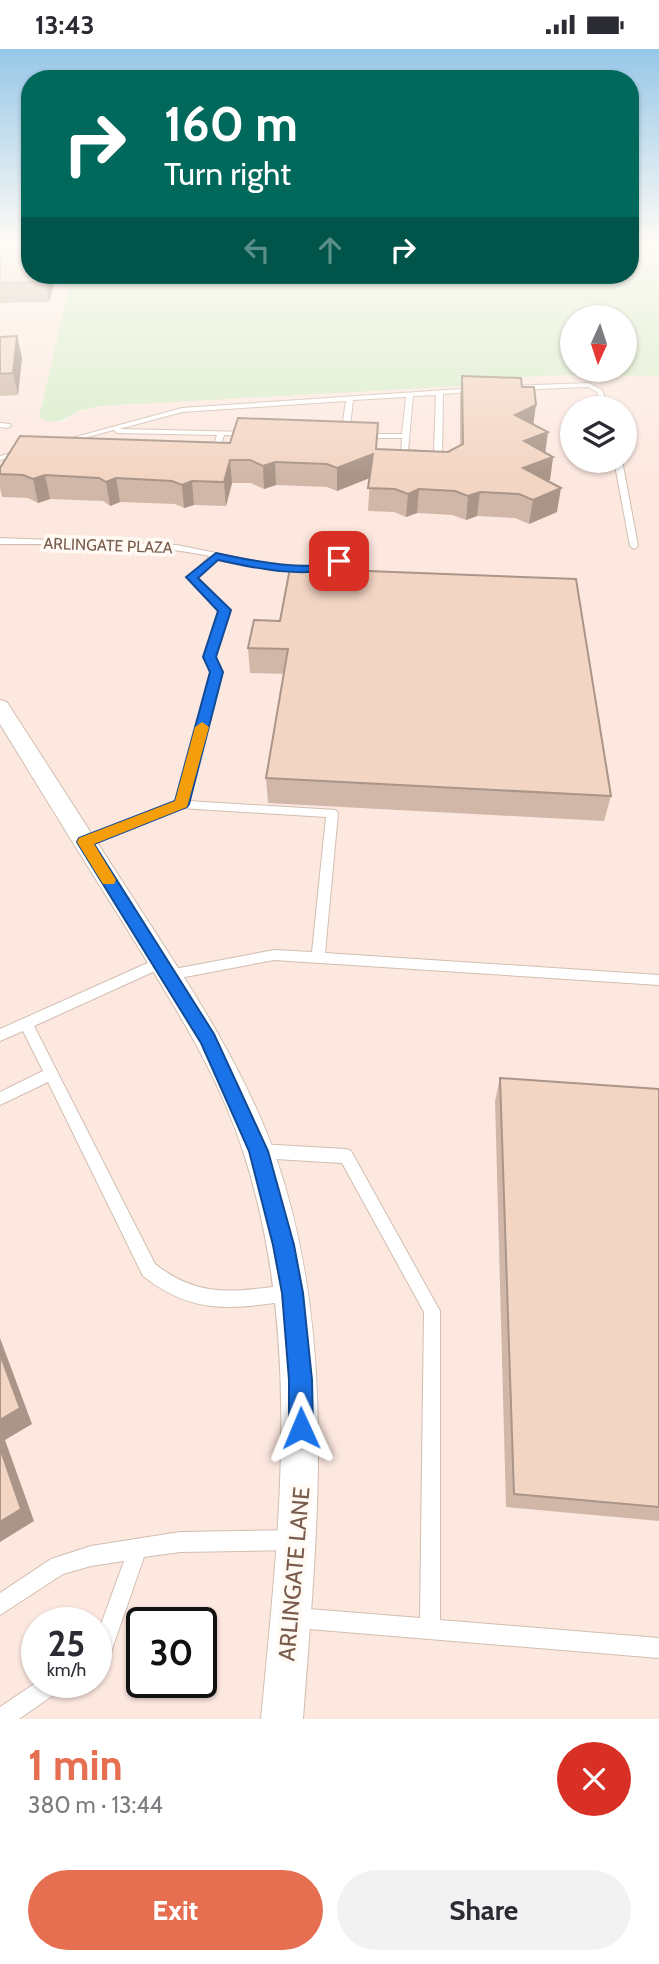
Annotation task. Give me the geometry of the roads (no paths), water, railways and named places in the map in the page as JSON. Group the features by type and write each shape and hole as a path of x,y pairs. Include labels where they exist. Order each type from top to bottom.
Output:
{"street":[{"name":"ARLINGATE LANE","path":"0,707 208,1039 259,1151 284,1245 293,1293 300,1380 302,1476 282,1719"}],"lane":[{"path":"492,389 589,385 600,391 602,396"},
{"path":"75,449 57,443 182,410 479,390"},
{"path":"410,394 404,452 438,455 440,393"},
{"path":"345,435 350,398"},
{"path":"280,413 282,403"},
{"path":"103,431 263,434"},
{"path":"200,459 213,460 221,433"},
{"path":"331,435 407,436"},
{"path":"0,458 30,450"},
{"path":"620,473 634,546"},
{"name":"ARLINGATE PLAZA","path":"0,541 180,548 248,563 297,568 326,568 339,561"},
{"path":"181,804 217,672 209,657 225,610 192,577 216,556"},
{"path":"84,842 181,804 332,813 318,958"},
{"path":"0,1035 165,969 274,955 659,980"},
{"path":"26,1023 141,1258 160,1281 190,1296 209,1299 293,1293"},
{"path":"0,1099 51,1074"},
{"path":"259,1151 346,1156 432,1311 430,1629"},
{"path":"0,1605 58,1566 91,1556 191,1541 297,1540"},
{"path":"112,1622 138,1548"},
{"path":"290,1618 659,1648"},
{"path":"1,1719 32,1698"}]}
